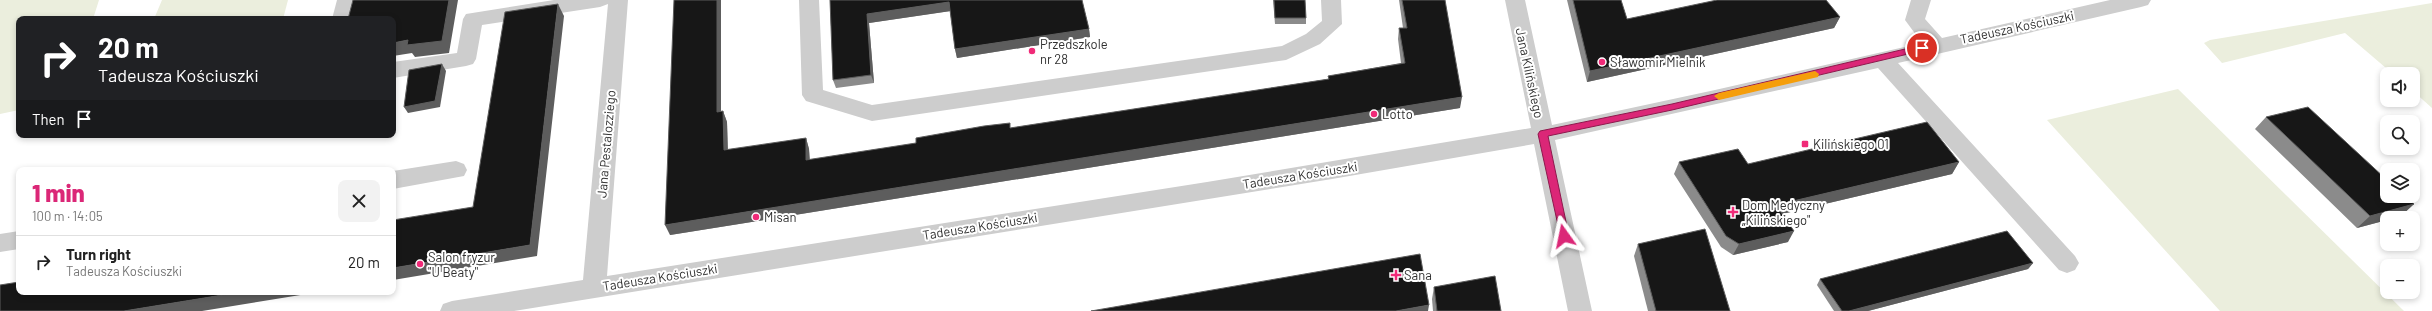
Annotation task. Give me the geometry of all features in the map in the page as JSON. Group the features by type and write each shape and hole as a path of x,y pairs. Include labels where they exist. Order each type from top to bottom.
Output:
{"street":[{"path":"343,16 347,0"},
{"path":"396,70 466,59 473,19 600,0"},
{"name":"Jana Pestalozziego","path":"594,288 618,0"},
{"path":"809,0 813,95 872,113 1286,53 1313,39 1332,24 1331,0"},
{"name":"Jana Kilińskiego","path":"1515,0 1580,311"},
{"path":"1922,0 1915,20 1936,45"},
{"name":"Tadeusza Kościuszki","path":"452,311 1458,150 1543,134 1680,105 1936,45 2141,0"},
{"path":"1881,58 2068,263"},
{"path":"396,180 456,170"},
{"path":"0,243 16,240"}],"green space":[{"path":"0,0 99,0 94,16 16,16 16,111 0,114"},
{"path":"162,0 288,0 284,16 155,16"},
{"path":"2432,3 2432,108 2420,97 2420,67 2385,67 2345,33 2222,63 2204,43 2210,40"},
{"path":"2178,89 2380,287 2380,299 2392,299 2404,311 2220,311 2047,120"}],"building":[{"path":"353,0 449,0 442,41 407,45 408,40 396,42 396,16 349,16"},
{"path":"674,0 717,0 717,112 723,111 724,150 806,138 806,160 916,143 916,138 984,126 1010,123 1010,128 1329,79 1328,76 1405,63 1399,28 1407,28 1402,0 1445,0 1462,97 665,225"},
{"path":"830,0 1082,0 1089,29 955,49 949,2 867,14 871,75 833,80"},
{"path":"1274,0 1305,0 1306,18 1275,18"},
{"path":"1573,0 1621,0 1627,19 1717,0 1826,0 1840,17 1590,71"},
{"path":"558,4 530,245 396,267 396,220 473,207 505,12"},
{"path":"442,64 435,101 404,107 409,70"},
{"path":"2308,107 2380,174 2380,203 2414,204 2388,211 2380,211 2380,213 2370,216 2266,117"},
{"path":"1927,122 1959,162 1776,205 1794,231 1739,244 1726,236 1679,162 1738,149 1748,164"},
{"path":"1705,229 1730,311 1656,311 1638,244"},
{"path":"2007,231 2033,263 1849,311 1842,311 1820,279"},
{"path":"1420,254 1429,305 1396,311 1091,311"},
{"path":"1495,276 1501,311 1437,311 1434,287"},
{"path":"16,282 16,295 223,295 124,311 0,311 0,285"}],"slow traffic":[{"path":"1719,96 1815,74"}],"place":[{"name":"Przedszkole nr 28","path":"1032,51"},
{"name":"Sławomir Mielnik","path":"1602,62"},
{"name":"Lotto","path":"1374,114"},
{"name":"Kilińskiego 01","path":"1805,144"},
{"name":"Dom Medyczny „Kilińskiego\"","path":"1733,212"},
{"name":"Misan","path":"756,217"},
{"name":"Salon fryzur \"U Beaty\"","path":"420,264"},
{"name":"Sana","path":"1396,275"}],"route":[{"path":"1564,236 1543,134 1618,119 1818,74 1922,48"}]}
